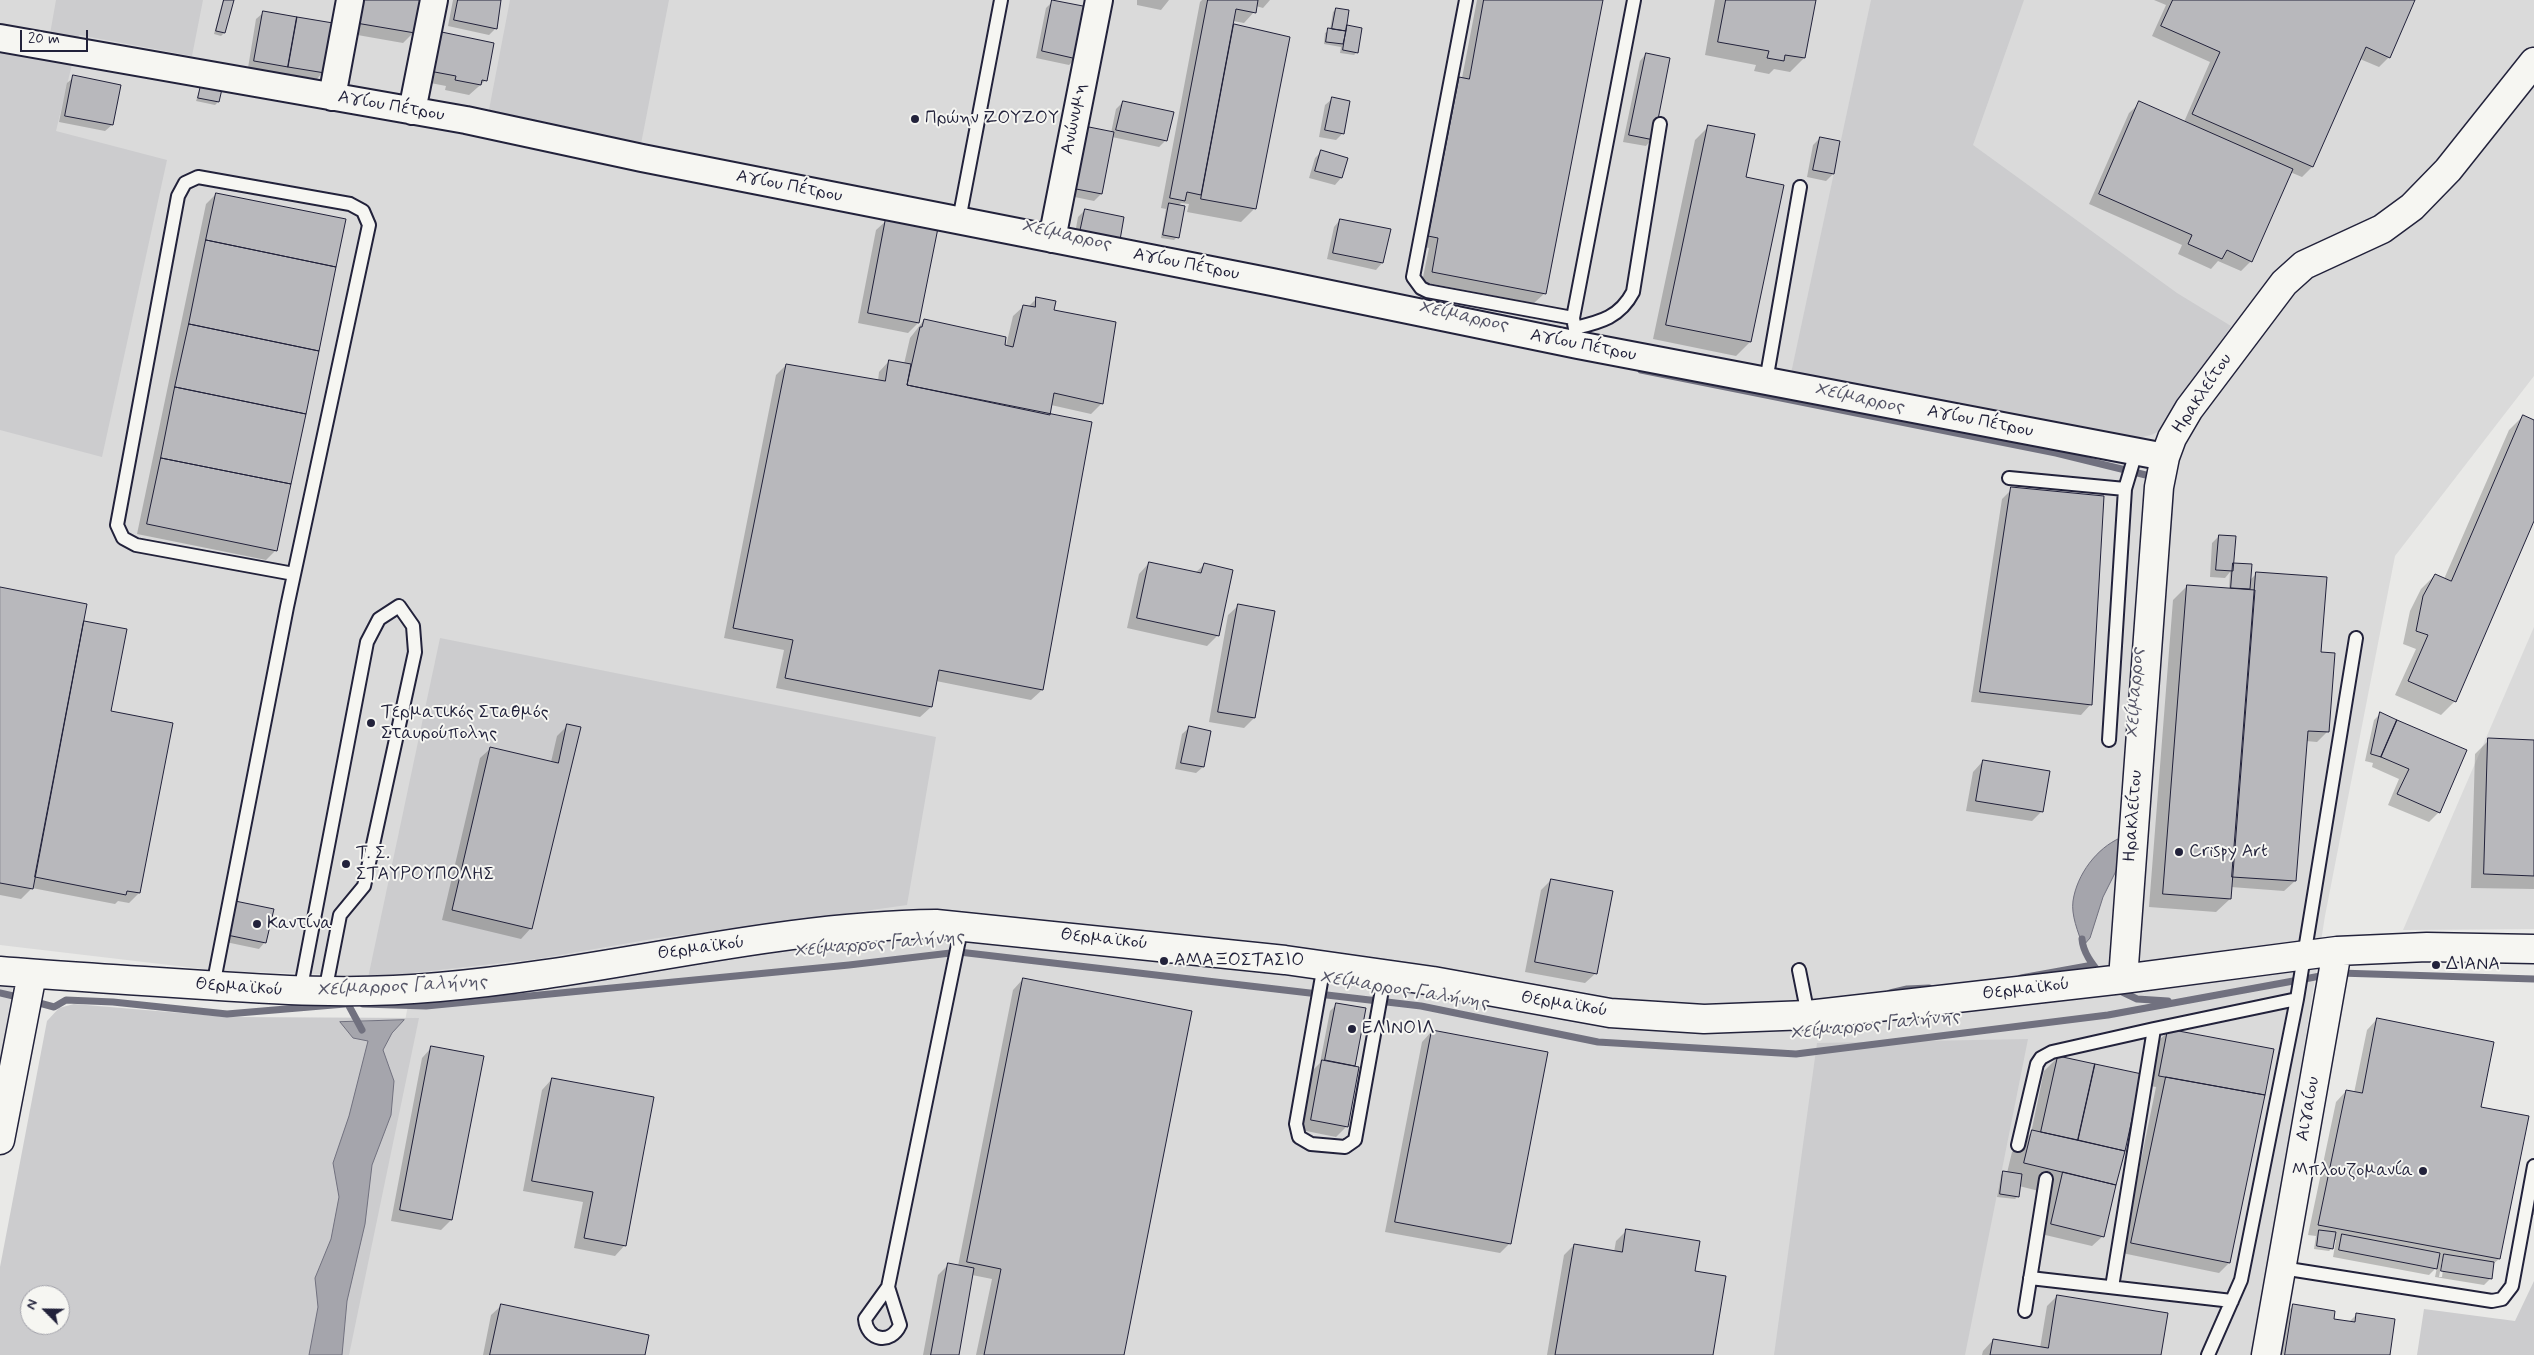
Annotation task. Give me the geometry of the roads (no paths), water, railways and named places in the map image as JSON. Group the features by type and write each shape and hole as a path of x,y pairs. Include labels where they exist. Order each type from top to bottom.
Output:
{"street":[{"path":"332,97 350,0"},
{"path":"412,111 434,0"},
{"name":"Ανώνυμη","path":"1052,238 1099,0"},
{"name":"Αγίου Πέτρου","path":"0,38 522,131 642,158 1052,238 1575,331 1766,382 2165,457"},
{"name":"Ηρακλείτου","path":"2123,979 2155,532 2159,488 2165,457 2172,438 2189,408 2284,283 2304,265 2382,230 2412,206 2448,170 2534,62"},
{"name":"Θερμαϊκού","path":"0,971 312,992 360,992 441,987 495,981 772,938 903,925 962,925 1385,973 1566,1006 1639,1017 1704,1019 1808,1015 2123,979 2337,951 2402,948 2534,949"},
{"name":"Αιγαίου","path":"2266,1355 2337,951"},
{"path":"0,1140 4,1097 32,974"}],"lane":[{"path":"959,220 1001,0"},
{"path":"1466,0 1413,278 1421,288 1575,331 1614,316 1622,309 1633,292 1660,124"},
{"path":"1575,331 1634,0"},
{"path":"214,986 294,574 369,225 363,211 350,204 198,177 185,183 178,196 118,525 123,538 136,546 294,574"},
{"path":"1766,382 1800,187"},
{"path":"2109,740 2125,489 2136,452"},
{"path":"2009,478 2125,489"},
{"path":"399,606 413,626 415,652 364,886 340,915 312,992 367,642 379,619 399,606"},
{"path":"2208,1355 2241,1280 2297,998 2356,638"},
{"path":"888,1287 962,925"},
{"path":"1324,965 1296,1124 1299,1137 1311,1144 1345,1147 1355,1140 1385,973"},
{"path":"1799,970 1808,1015"},
{"path":"2018,1145 2034,1070 2041,1058 2052,1052 2297,998"},
{"path":"2112,1287 2154,1029"},
{"path":"2282,1268 2492,1301 2502,1299 2512,1286 2534,1166"},
{"path":"2024,1311 2046,1179"},
{"path":"2030,1278 2232,1301"}],"waterway":[{"name":"Χείμαρρος","path":"1641,370 2056,453 2154,477"},
{"name":"Χείμαρρος","path":"2082,939 2086,954 2101,975"},
{"name":"Χείμαρρος Γαλήνης","path":"363,1004 426,1006 849,965 959,952 1421,1006 1598,1042 1796,1054 2108,1015 2326,975"},
{"name":"Χείμαρρος Γαλήνης","path":"2021,978 2093,965"},
{"name":"Χείμαρρος Γαλήνης","path":"2339,973 2534,979"},
{"name":"Χείμαρρος Γαλήνης","path":"1890,993 1907,989 1929,988"},
{"name":"Χείμαρρος","path":"2116,989 2137,999 2168,1001"},
{"name":"Χείμαρρος Γαλήνης","path":"0,993 22,998"},
{"name":"Χείμαρρος Γαλήνης","path":"32,1001 54,1007 66,1000 113,1002 227,1014 345,1004"},
{"path":"348,1004 362,1030"}],"place":[{"name":"Πρώην ΖΟΥΖΟΥ","path":"915,119"},
{"name":"Τερματικός Σταθμός Σταυρούπολης","path":"371,723"},
{"name":"Crispy Art","path":"2179,852"},
{"name":"Τ. Σ. ΣΤΑΥΡΟΥΠΟΛΗΣ","path":"346,864"},
{"name":"Καντίνα","path":"257,924"},
{"name":"ΑΜΑΞΟΣΤΑΣΙΟ","path":"1164,961"},
{"name":"ΔΙΑΝΑ","path":"2436,965"},
{"name":"ΕΛΙΝΟΙΛ","path":"1352,1029"},
{"name":"Μπλουζομανία","path":"2423,1171"}]}
